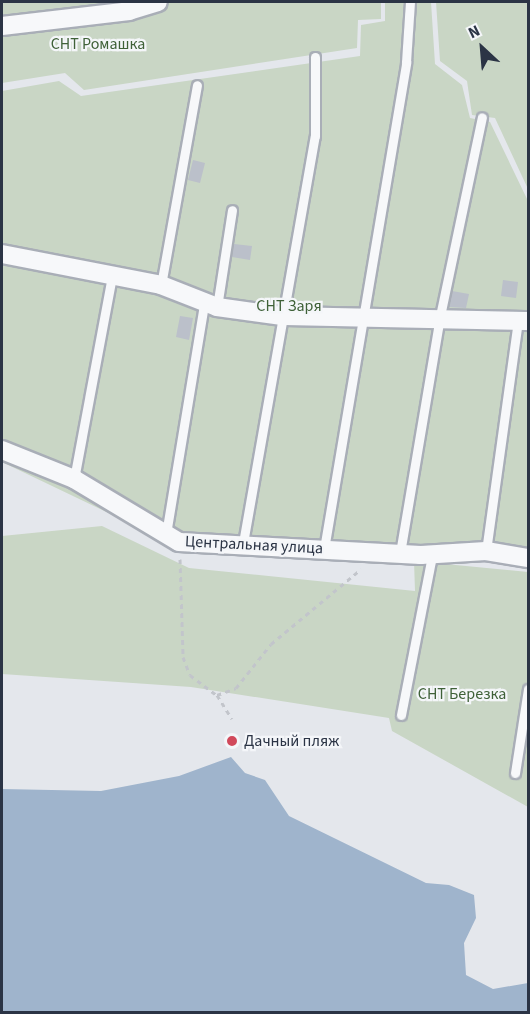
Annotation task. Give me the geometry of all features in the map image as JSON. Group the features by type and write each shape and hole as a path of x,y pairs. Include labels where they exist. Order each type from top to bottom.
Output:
{"street":[{"path":"2,26 129,12 158,2"},
{"path":"2,254 161,285 210,306 282,316 440,316 523,321"},
{"name":"Центральная улица","path":"2,450 74,479 172,538 432,555 486,551 528,558"}],"lane":[{"path":"324,549 359,317 406,62 410,2"},
{"path":"243,543 315,136 315,57"},
{"path":"161,285 197,85"},
{"path":"400,553 440,316 482,117"},
{"path":"172,538 210,306 232,210"},
{"path":"74,479 112,275"},
{"path":"486,551 523,321"},
{"path":"401,715 432,555"},
{"path":"515,773 528,689"}],"path":[{"path":"172,538 183,657 190,675 217,694 232,719"},
{"path":"217,694 236,688 271,645 380,552"}],"green space":[{"name":"СНТ Ромашка","path":"2,2 381,2 381,19 358,20 357,48 84,90 65,73 2,83"},
{"name":"СНТ Заря","path":"385,2 431,2 435,64 462,85 470,118 490,122 528,201 528,570 490,558 144,530 2,462 2,91 59,81 81,96 360,56 361,25 385,21"},
{"path":"436,2 528,2 528,189 495,118 472,115 467,81 440,61"},
{"name":"СНТ Березка","path":"102,526 189,568 415,591 414,561 528,572 528,807 392,731 389,718 191,687 2,674 2,536"}],"water":[{"path":"231,757 245,773 265,780 289,816 426,883 449,885 474,895 476,918 464,943 466,975 493,989 528,983 528,1012 2,1012 2,789 101,791 179,776"}],"building":[{"path":"193,160 205,163 200,183 188,180"},
{"path":"234,244 252,246 250,260 232,257"},
{"path":"503,280 518,282 516,298 501,296"},
{"path":"452,291 469,294 466,308 449,307"},
{"path":"180,316 193,318 189,340 176,337"}],"place":[{"name":"Дачный пляж","path":"232,741"}]}
